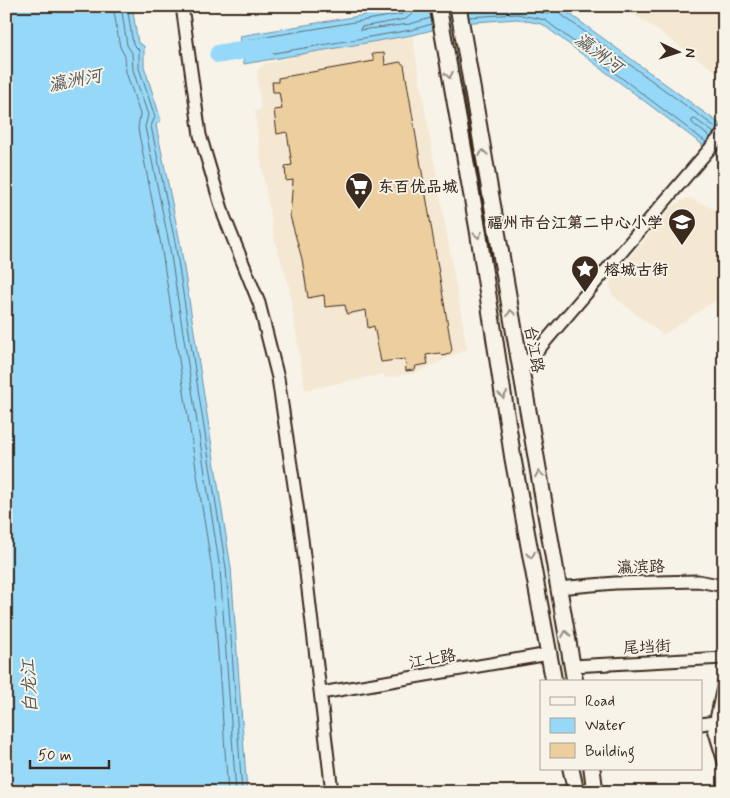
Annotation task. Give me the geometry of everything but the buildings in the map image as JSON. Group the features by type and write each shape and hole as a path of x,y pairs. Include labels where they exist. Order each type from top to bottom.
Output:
{"main road":[{"path":"438,6 478,230 513,459 554,680"},
{"name":"台江路","path":"458,6 575,680"},
{"path":"571,770 576,792"},
{"path":"592,770 595,792"}],"street":[{"path":"182,6 200,135 224,216 259,303 278,378 302,539 332,792"},
{"path":"521,370 724,132"},
{"name":"瀛滨路","path":"558,588 615,583 698,581 724,586"},
{"name":"江七路","path":"321,693 549,654"},
{"name":"尾垱街","path":"572,666 724,658"},
{"path":"724,682 714,722 714,735 724,762"},
{"path":"702,724 714,722"}],"shaded area":[{"path":"622,6 724,6 724,77"},
{"name":"东百优品城","path":"412,35 467,349 416,373 384,378 384,374 305,390 288,282 275,242 262,169 255,111 261,110 258,69 265,64 309,52"},
{"name":"福州市台江第二中心小学","path":"688,198 724,213 724,295 663,335 613,296 610,284 612,279 675,204"}],"water":[{"name":"白龙江","path":"6,6 132,6 138,43 144,46 144,66 161,120 156,125 180,242 231,568 247,792 6,792"},
{"path":"418,6 559,6 724,127 724,161 542,24 517,19 460,23 412,35 244,64 240,36"}],"waterway":[{"name":"瀛洲河","path":"219,54 267,46"}],"place":[{"name":"东百优品城","path":"359,210"},
{"name":"福州市台江第二中心小学","path":"682,246"},
{"name":"榕城古街","path":"585,293"}]}
